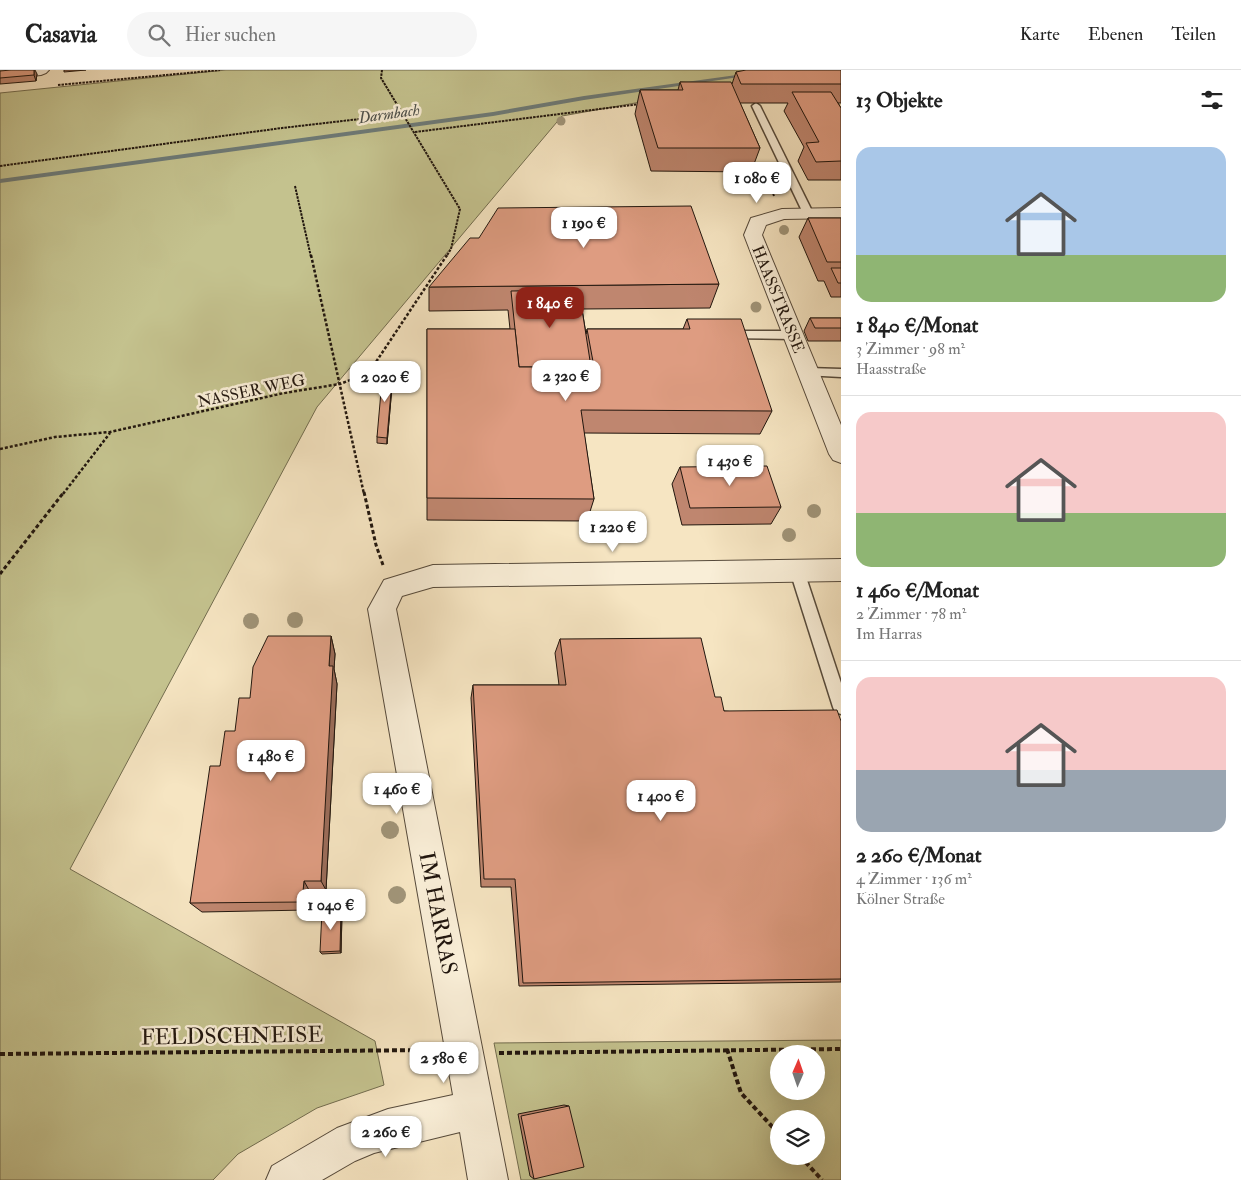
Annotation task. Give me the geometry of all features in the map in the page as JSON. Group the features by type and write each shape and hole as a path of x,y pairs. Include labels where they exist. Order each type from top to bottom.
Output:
{"street":[{"path":"0,74 41,70"},
{"name":"HAASSTRASSE","path":"841,213 782,214 758,222 753,235 841,454"},
{"path":"393,588 433,576 841,570"},
{"name":"IM HARRAS","path":"393,588 382,609 488,1180"},
{"path":"286,1180 324,1156 358,1139 397,1126 475,1110"}],"lane":[{"path":"756,106 808,213"},
{"path":"713,334 793,336"},
{"path":"808,372 841,373"},
{"path":"797,571 841,707"}],"path":[{"path":"58,85 220,70"},
{"name":"NASSER WEG","path":"0,448 54,437 110,432 284,393 340,384 358,377 374,364 451,249 460,209 381,78 382,70"},
{"path":"415,132 644,103"},
{"path":"0,166 282,128 403,114"},
{"path":"767,179 782,214"},
{"path":"295,186 376,545 393,588"},
{"path":"0,574 110,432"},
{"name":"FELDSCHNEISE","path":"0,1054 464,1049 518,1053 841,1049"},
{"path":"726,1049 740,1093 770,1125"},
{"path":"808,1165 822,1180"}],"shaded area":[{"path":"226,70 791,70 787,76 562,116 317,407 70,869 375,1041 384,1085 317,1108 238,1154 213,1180 0,1180 0,93"},
{"path":"841,1040 841,1180 521,1180 494,1043"}],"building":[{"path":"34,70 34,75 0,78 0,71"},
{"path":"746,70 841,70 841,84 741,84 736,72"},
{"path":"680,82 731,82 760,148 658,148 640,90 683,90"},
{"path":"792,92 831,92 841,108 841,161 816,162 806,143 819,142"},
{"path":"691,206 719,284 429,287 470,238 479,238 498,208"},
{"path":"808,218 841,218 841,262 827,262"},
{"path":"831,268 841,268 841,283 838,283"},
{"path":"579,290 591,367 519,367 511,291"},
{"path":"810,318 841,318 841,328 815,328"},
{"path":"687,319 741,319 772,411 581,410 594,499 427,498 427,329 515,329 519,367 594,367 587,329 690,329"},
{"path":"383,369 393,369 387,438 377,437"},
{"path":"767,466 781,507 690,508 680,467"},
{"path":"268,636 331,636 329,666 333,666 321,881 304,881 302,902 190,903 210,766 220,766 225,731 235,731 239,698 250,698 253,667"},
{"path":"701,638 715,697 721,697 724,711 837,710 841,721 841,979 523,983 515,879 484,879 473,685 566,685 560,639"},
{"path":"322,911 341,911 340,951 320,952"},
{"path":"569,1106 584,1167 534,1179 521,1116"}],"waterway":[{"name":"Darmbach","path":"0,181 493,114 584,98 744,75"}]}
